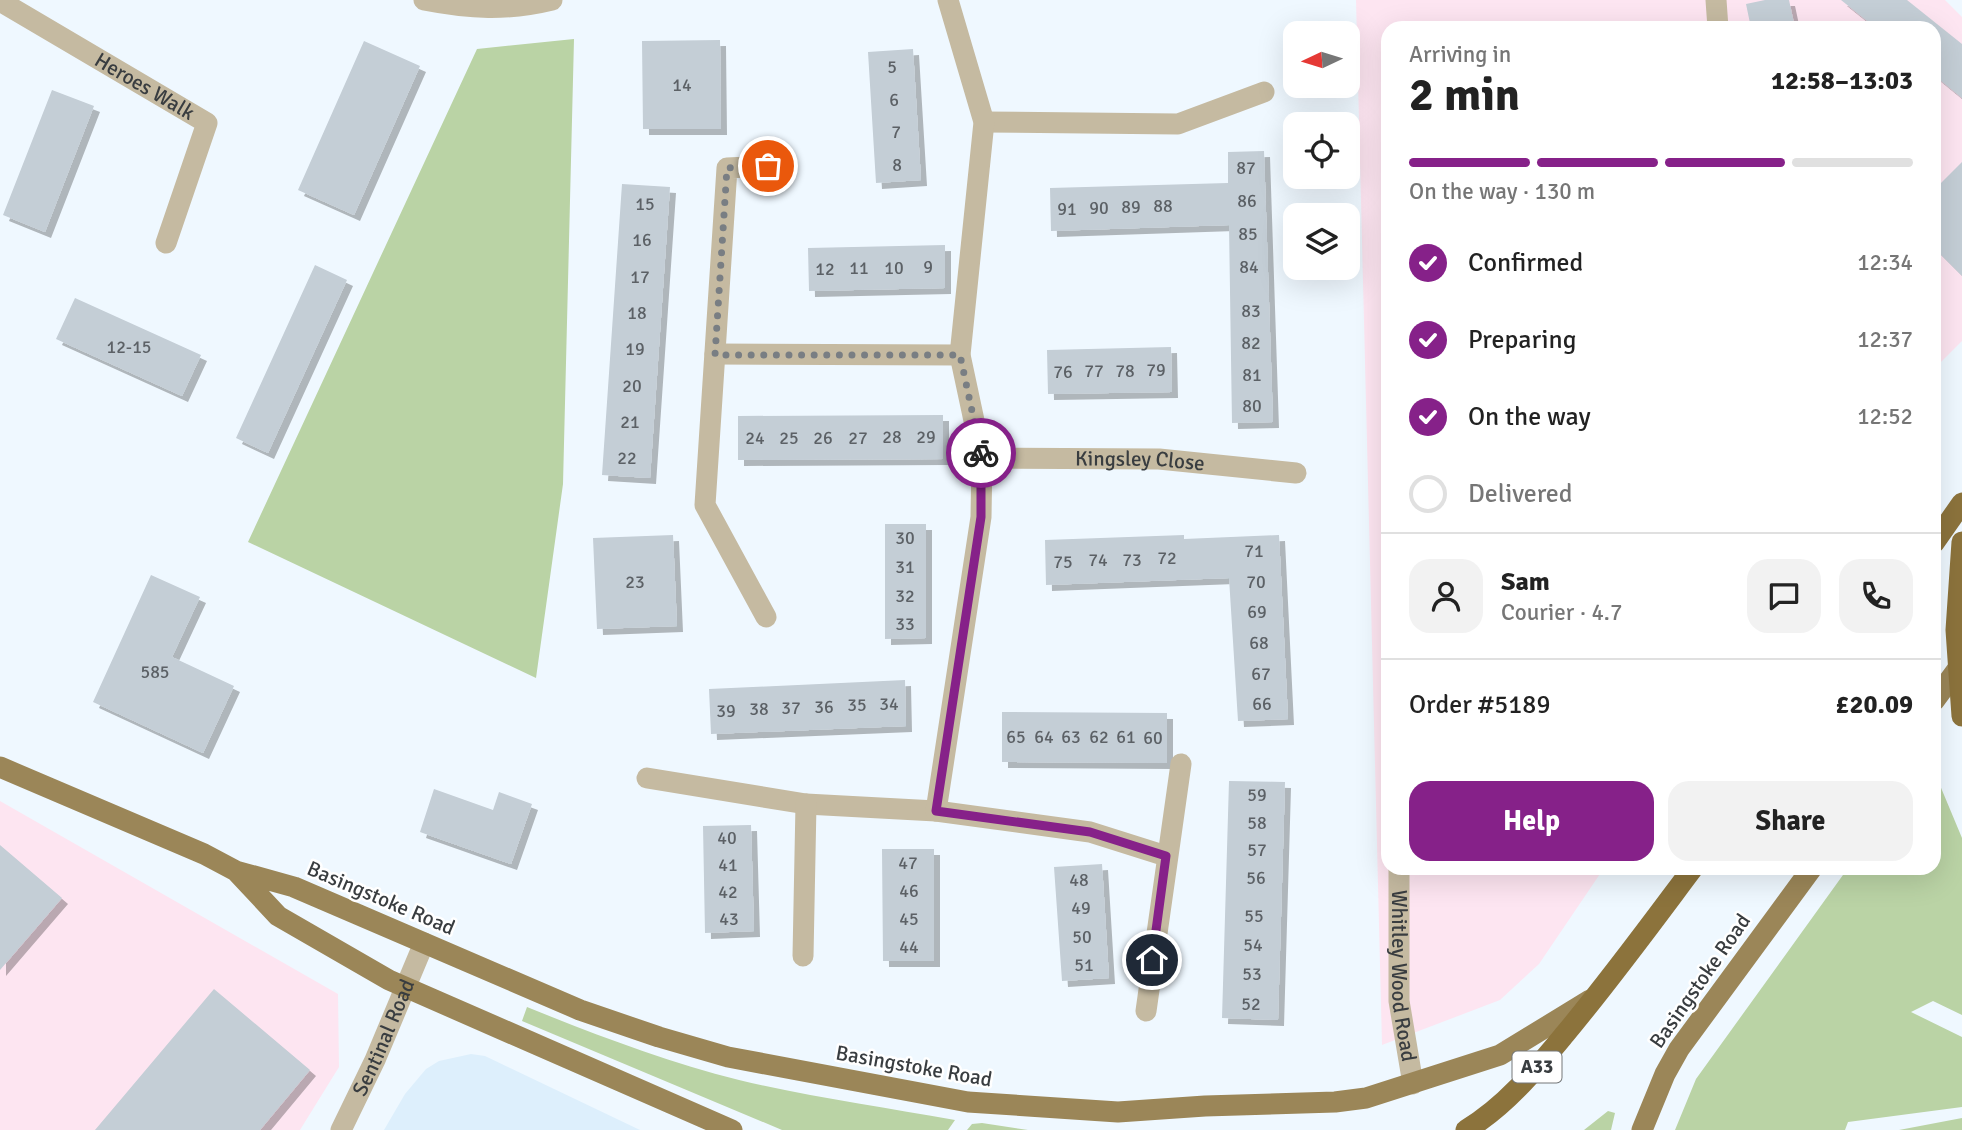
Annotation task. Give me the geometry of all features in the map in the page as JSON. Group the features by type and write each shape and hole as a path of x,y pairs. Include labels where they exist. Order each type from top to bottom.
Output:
{"highway":[{"path":"1941,532 1962,503"},
{"path":"1962,541 1957,616 1962,716"},
{"name":"Basingstoke Road","path":"1466,1130 1508,1099 1596,997 1688,875"}],"main road":[{"path":"1941,691 1960,665"},
{"name":"Basingstoke Road","path":"0,767 204,854 236,871 294,887 580,1010 659,1037 728,1056 968,1102 1118,1112 1335,1102 1366,1098 1500,1055 1596,997"},
{"name":"Basingstoke Road","path":"236,871 278,916 406,988 732,1130"},
{"name":"Basingstoke Road","path":"1642,1130 1679,1049 1807,875"}],"street":[{"path":"424,0 456,6 515,9 552,0"},
{"path":"936,811 981,517 982,458 960,355 984,122 948,0"},
{"path":"1716,0 1718,21"},
{"name":"Heroes Walk","path":"2,10 207,123 166,243"},
{"path":"984,122 1178,124 1264,92"},
{"path":"766,617 705,505 727,168 768,166"},
{"path":"715,355 960,355"},
{"name":"Kingsley Close","path":"982,458 1159,459 1296,473"},
{"path":"1146,1011 1181,764"},
{"path":"647,778 806,804 936,811 1090,832 1166,856"},
{"path":"803,956 806,804"},
{"name":"Whitley Wood Road","path":"1399,875 1399,1001 1413,1084"},
{"name":"Sentinal Road","path":"341,1130 424,943"}],"shaded area":[{"path":"1356,0 1945,0 1962,17 1962,341 1941,362 1941,21 1381,21 1381,875 1599,875 1539,964 1500,1000 1382,1045 1358,98 1360,21 1357,21"},
{"path":"0,801 338,994 339,1067 300,1130 0,1130"},
{"path":"471,1054 485,1056 640,1130 384,1130 405,1094 426,1069 439,1061"}],"green space":[{"path":"574,39 563,484 536,678 248,542 477,49"},
{"path":"1941,788 1962,838 1962,1015 1933,1001 1911,1012 1962,1037 1962,1107 1848,1122 1845,1130 1675,1130 1696,1079 1843,875 1941,875"},
{"path":"527,1007 632,1047 739,1080 955,1120 948,1130 782,1130 522,1021"},
{"path":"1608,1111 1615,1113 1611,1130 1584,1130"},
{"path":"1962,1118 1962,1130 1899,1130"},
{"path":"972,1124 1028,1130 967,1130"}],"building":[{"path":"1765,0 1789,0 1794,21 1750,21 1746,4"},
{"path":"1841,0 1907,0 1933,21 1867,21"},
{"path":"1941,27 1962,44 1962,98 1941,81"},
{"path":"720,40 721,129 643,129 642,41"},
{"path":"364,41 420,66 354,215 298,190"},
{"path":"913,49 921,180 876,183 868,52"},
{"path":"52,90 94,106 45,232 3,215"},
{"path":"1264,151 1273,422 1232,423 1229,225 1051,231 1050,188 1228,183 1228,152"},
{"path":"1962,162 1962,276 1941,255 1941,183"},
{"path":"622,184 670,187 650,478 602,475"},
{"path":"945,245 945,288 809,291 808,248"},
{"path":"315,265 347,280 268,453 236,438"},
{"path":"75,298 201,355 182,396 56,339"},
{"path":"1171,347 1172,392 1048,394 1047,350"},
{"path":"943,415 943,459 738,460 738,416"},
{"path":"885,524 926,524 926,638 885,639"},
{"path":"673,535 677,626 597,629 593,538"},
{"path":"1184,535 1184,539 1279,535 1288,719 1238,721 1229,578 1046,585 1045,540"},
{"path":"151,575 200,597 172,657 234,686 203,753 93,702"},
{"path":"905,680 906,726 711,734 709,689"},
{"path":"1002,712 1167,713 1167,763 1002,762"},
{"path":"1229,781 1285,782 1278,1020 1222,1018"},
{"path":"434,789 493,810 499,792 532,804 511,864 420,832"},
{"path":"751,825 754,931 705,933 703,826"},
{"path":"0,845 62,898 0,970"},
{"path":"882,849 934,849 934,961 883,961"},
{"path":"1102,864 1109,978 1062,981 1054,867"},
{"path":"214,989 310,1070 260,1130 95,1130"}],"way so far":[{"path":"768,166 727,168 715,355 960,355 981,453"}],"route":[{"path":"981,453 981,517 936,811 1090,832 1166,856 1152,960"}]}
